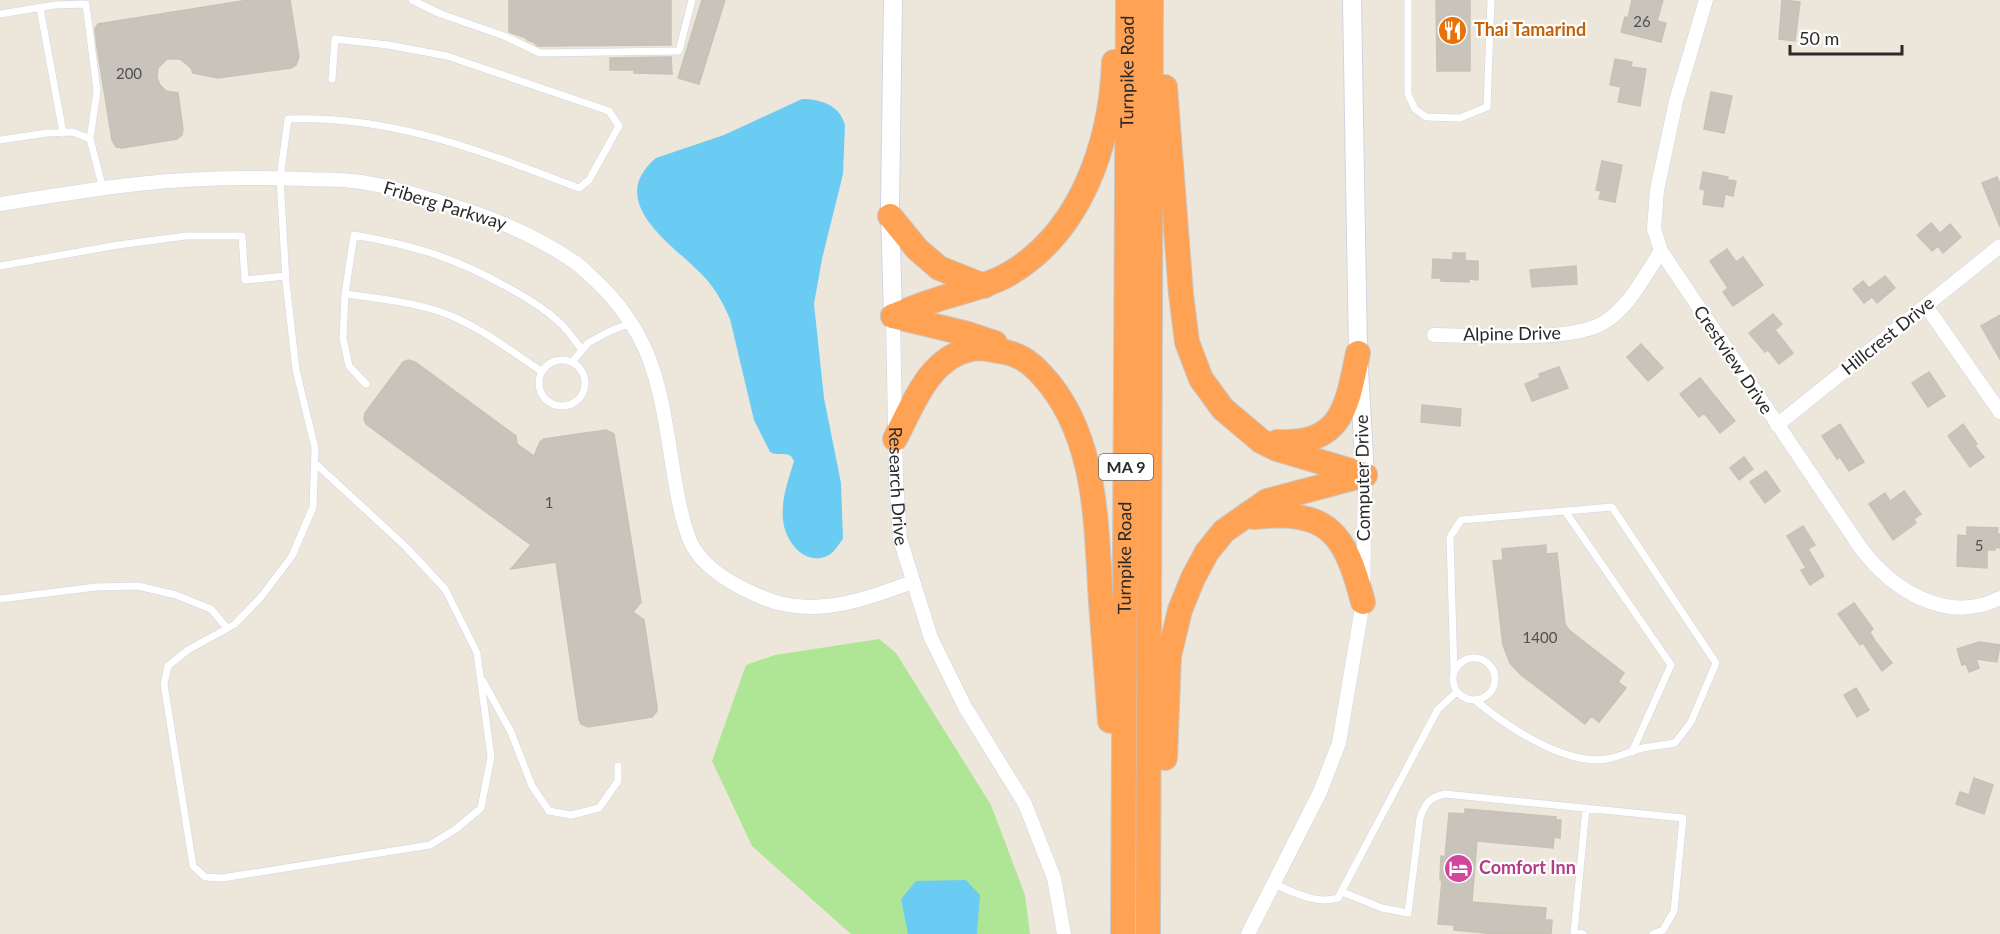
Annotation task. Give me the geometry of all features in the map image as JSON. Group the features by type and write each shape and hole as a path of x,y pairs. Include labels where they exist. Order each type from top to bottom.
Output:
{"highway":[{"path":"893,316 984,286 1014,271 1048,242 1068,218 1084,192 1097,159 1108,113 1113,79 1116,14 1120,0"},
{"name":"Turnpike Road","path":"1123,934 1128,0"},
{"path":"1151,9 1163,54 1181,294 1187,342 1201,379 1223,409 1261,441 1277,449 1365,475"},
{"name":"Turnpike Road","path":"1148,934 1151,9"},
{"path":"890,216 917,249 939,268 984,286"},
{"path":"893,316 992,342 1030,362 1065,404 1077,434 1088,470 1095,516 1112,741 1123,934"},
{"path":"895,439 929,376 948,358 973,348 1012,352"},
{"path":"1261,441 1300,442 1331,428 1348,401 1358,353"},
{"path":"1158,934 1170,656 1180,610 1193,578 1207,552 1224,531 1267,501 1365,475"},
{"path":"1244,518 1291,514 1304,516 1326,527 1344,547 1353,566 1363,602"}],"street":[{"name":"Research Drive","path":"895,0 890,216 896,480 900,539 931,638 960,697 1025,804 1054,878 1064,934"},
{"name":"Crestview Drive","path":"1706,0 1676,101 1661,167 1654,215 1654,229 1661,251 1777,425 1875,566 1893,581 1927,601 1943,606 1960,608 1977,606 2000,598"},
{"name":"Computer Drive","path":"1248,934 1320,792 1339,743 1363,602 1365,475 1358,353 1353,3"},
{"name":"Friberg Parkway","path":"0,204 193,179 280,178 352,181 386,187 469,210 507,224 575,262 605,290 632,322 645,347 658,381 680,507 691,544 709,566 728,581 756,595 782,604 813,607 876,596 912,582"},
{"name":"Hillcrest Drive","path":"1777,425 2000,246"},
{"name":"Alpine Drive","path":"1434,335 1535,336 1592,328 1604,323 1624,305 1661,251"},
{"path":"1926,306 2000,412"}],"lane":[{"path":"412,0 441,14 504,36 540,53 679,51 692,0"},
{"path":"1408,0 1408,94 1415,109 1426,117 1460,118 1487,107 1491,0"},
{"path":"0,14 86,4 97,92 90,139 103,189"},
{"path":"40,8 63,133"},
{"path":"315,463 406,547 445,589 477,653 491,757 481,808 456,829 430,845 222,878 206,877 193,866 164,684 168,666 188,650 235,624 261,597 292,556 313,507 315,448 296,370 286,276 280,178 288,119 321,117 410,130 479,150 579,188 589,180 619,126 609,111 447,56 388,45 335,39 332,79"},
{"path":"0,140 73,132 90,139"},
{"path":"0,266 130,243 186,236 242,236 245,280 286,276"},
{"path":"366,384 348,366 343,338 345,294 354,236 395,242 436,253 474,268 525,296 560,322 582,350"},
{"path":"345,294 395,301 442,313 484,332 541,371"},
{"path":"572,362 595,339 632,322"},
{"path":"560,360 572,362 581,369 585,379 585,391 579,400 569,406 558,407 547,402 540,393 538,382 541,371 549,363 560,360"},
{"path":"1612,507 1716,663 1691,722 1675,743 1607,759 1573,758 1556,752 1491,713 1475,700 1465,698 1457,692 1453,682 1450,537 1461,520 1565,511 1612,507"},
{"path":"1565,511 1671,665 1632,752"},
{"path":"0,599 96,587 138,586 176,596 211,609 227,628"},
{"path":"1454,672 1459,664 1468,658 1478,658 1487,662 1493,670 1495,680 1492,690 1485,697 1475,700"},
{"path":"480,676 511,732 532,786 549,811 571,815 599,808 618,781 618,766"},
{"path":"1274,884 1326,902 1338,898 1438,709 1457,692"},
{"path":"1341,892 1382,908 1408,913 1420,818 1425,804 1434,796 1445,794 1683,818 1674,911 1663,930 1653,934"},
{"path":"1583,934 1574,933 1586,808"}],"green space":[{"path":"879,639 896,653 991,805 1025,895 1030,934 851,934 752,846 712,761 746,665 775,655"}],"water":[{"path":"802,99 828,104 839,112 845,125 843,174 822,259 814,304 824,398 841,483 843,539 832,553 819,558 803,555 787,536 783,520 784,497 794,461 791,456 770,452 754,420 730,319 725,308 706,279 650,224 641,208 637,192 641,175 656,158 724,135"},
{"path":"966,880 980,895 977,934 908,934 901,899 916,881"}],"building":[{"path":"248,0 290,0 299,57 296,65 291,68 218,78 193,73 191,68 180,59 167,59 158,68 157,78 166,91 178,93 182,135 177,139 116,147 112,140 97,47 95,29 98,24"},
{"path":"509,0 671,0 671,45 538,46 526,38 509,32"},
{"path":"702,0 725,0 699,84 678,78"},
{"path":"1436,0 1470,0 1470,71 1437,71"},
{"path":"1632,0 1663,0 1657,21 1666,23 1661,42 1621,32 1625,17 1628,18"},
{"path":"1782,0 1800,2 1795,41 1779,39"},
{"path":"671,57 672,74 610,70 610,58"},
{"path":"1615,59 1632,62 1631,67 1646,69 1640,106 1618,102 1621,87 1610,85"},
{"path":"1711,92 1732,96 1724,133 1704,129"},
{"path":"1602,161 1622,165 1615,202 1599,199 1601,191 1596,190"},
{"path":"1703,172 1736,181 1733,196 1725,194 1723,207 1703,204 1705,190 1700,189"},
{"path":"1997,177 2000,184 2000,227 1982,183"},
{"path":"1931,223 1940,233 1950,224 1961,237 1943,253 1938,246 1932,251 1917,235"},
{"path":"1727,249 1736,262 1743,257 1763,285 1733,306 1723,292 1728,288 1710,261"},
{"path":"1453,253 1465,253 1465,261 1478,261 1478,280 1441,281 1441,278 1432,278 1433,259 1453,260"},
{"path":"1576,266 1577,284 1532,287 1530,270"},
{"path":"1885,276 1895,288 1877,303 1872,297 1864,303 1853,289 1863,281 1869,288"},
{"path":"1773,314 1782,324 1775,330 1793,353 1779,364 1768,350 1765,352 1749,333"},
{"path":"2000,315 2000,359 1981,326"},
{"path":"1641,344 1663,368 1648,381 1627,357"},
{"path":"408,360 415,362 516,436 517,444 534,456 540,442 544,439 606,430 614,434 641,602 633,612 644,620 657,707 652,717 588,727 581,724 556,562 511,569 531,545 366,424 365,413 403,362"},
{"path":"1559,367 1568,388 1532,401 1525,384 1540,378 1539,374"},
{"path":"1929,372 1945,396 1928,407 1912,383"},
{"path":"1700,378 1735,421 1720,433 1704,413 1699,417 1680,394"},
{"path":"1422,405 1461,409 1460,426 1421,422"},
{"path":"1840,424 1864,462 1849,471 1840,457 1837,459 1822,436"},
{"path":"1963,424 1984,457 1970,467 1948,436"},
{"path":"1744,457 1753,469 1739,480 1730,468"},
{"path":"1766,471 1780,491 1765,503 1750,482"},
{"path":"1904,491 1921,514 1914,519 1916,523 1893,540 1869,504 1885,493 1890,501"},
{"path":"1803,526 1815,545 1808,549 1824,576 1810,585 1801,570 1806,568 1787,536"},
{"path":"1967,527 1998,528 2000,548 1987,550 1987,568 1957,566 1958,535 1967,536"},
{"path":"1546,545 1546,554 1557,553 1565,624 1569,630 1624,673 1618,682 1626,688 1599,722 1591,716 1585,724 1520,674 1510,663 1503,645 1493,561 1503,560 1502,549"},
{"path":"1854,603 1873,629 1870,632 1875,641 1892,663 1882,671 1863,643 1860,645 1838,614"},
{"path":"1979,642 2000,645 1997,662 1976,659 1979,668 1969,672 1966,664 1962,665 1957,649"},
{"path":"1856,688 1869,710 1857,717 1844,695"},
{"path":"1974,778 1993,785 1984,814 1956,804 1960,792 1969,795"},
{"name":"Comfort Inn","path":"1465,809 1556,817 1556,820 1561,820 1560,838 1554,837 1553,848 1477,841 1472,902 1546,908 1545,920 1552,920 1551,934 1496,934 1454,930 1454,925 1438,924 1442,880 1440,880 1441,856 1445,857 1449,813 1465,814"}],"place":[{"name":"Thai Tamarind","path":"1453,30"},
{"name":"Comfort Inn","path":"1458,868"}]}
